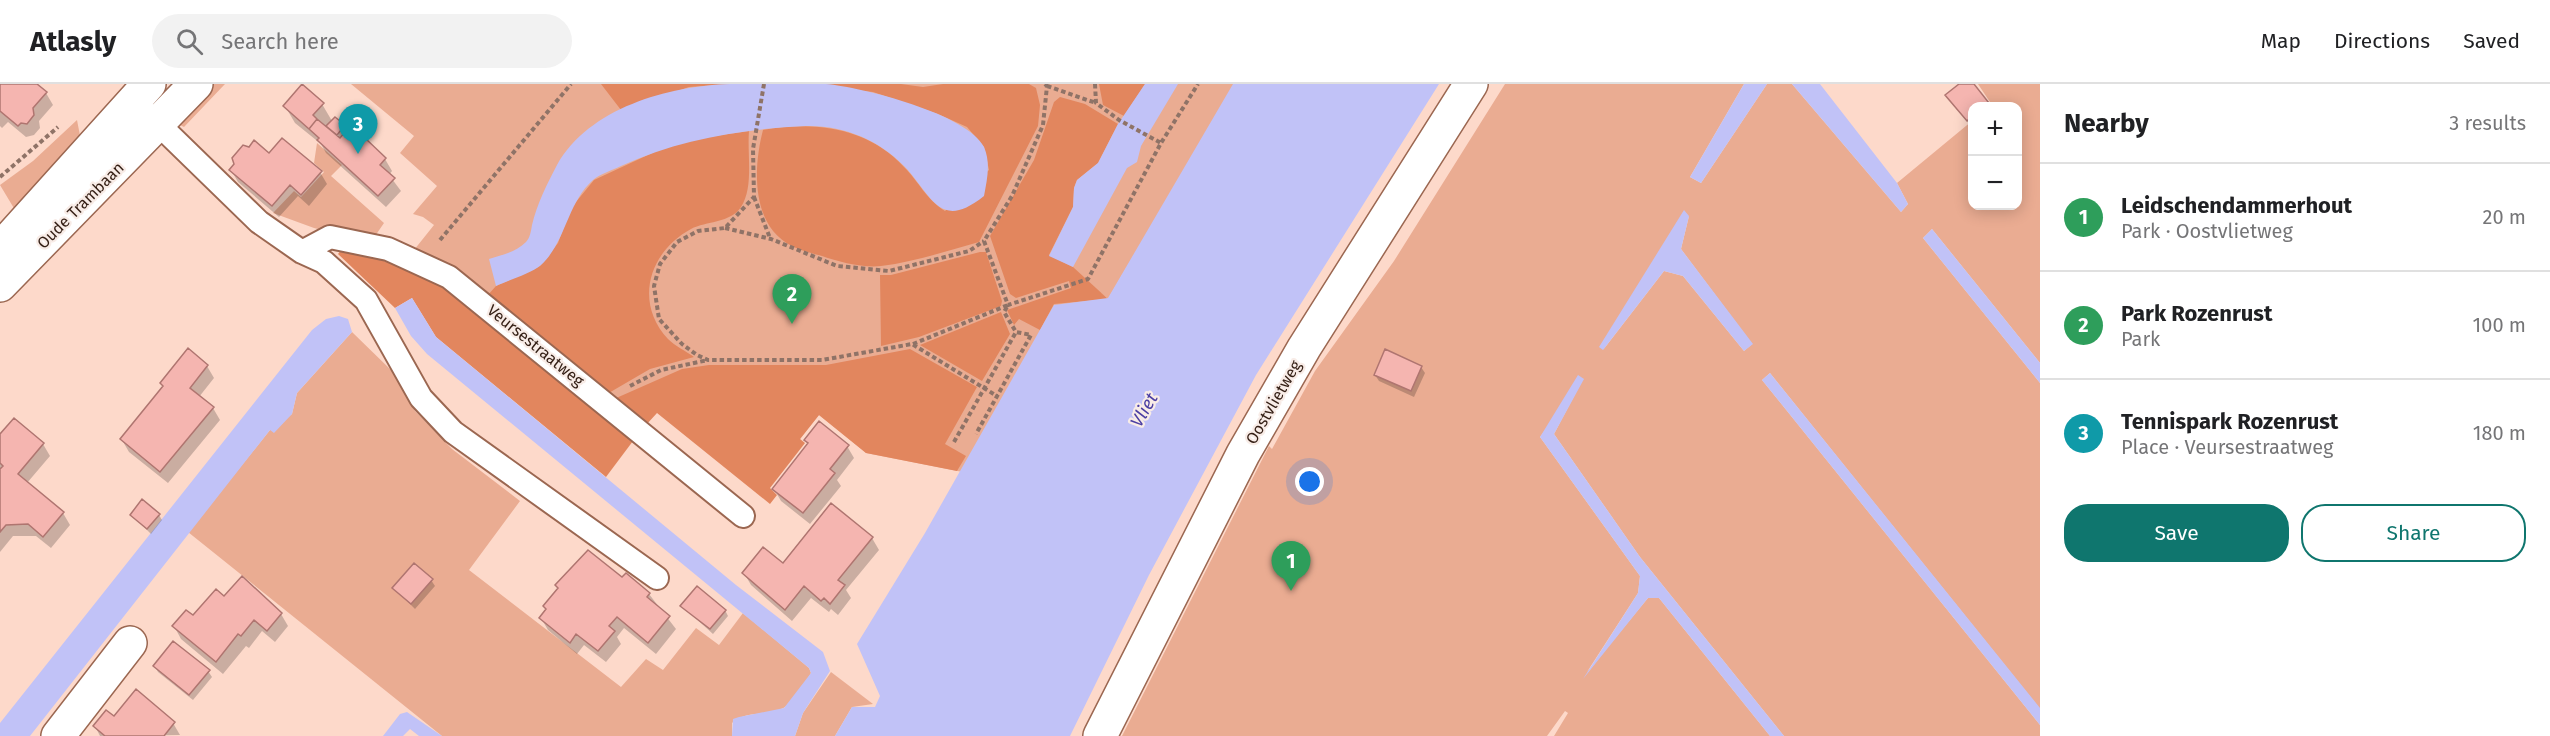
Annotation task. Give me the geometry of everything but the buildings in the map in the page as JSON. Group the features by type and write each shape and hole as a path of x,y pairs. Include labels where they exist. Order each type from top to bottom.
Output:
{"street":[{"path":"160,124 196,84"},
{"name":"Oostvlietweg","path":"1100,736 1243,454 1304,348 1472,84"},
{"name":"Oude Trambaan","path":"0,249 141,93"},
{"name":"Oude Trambaan","path":"0,285 160,124"},
{"path":"58,736 130,643"}],"lane":[{"path":"141,93 160,124 259,222 302,252 324,262 366,300 421,398 453,432 657,578"},
{"name":"Veursestraatweg","path":"302,252 330,237 388,249 449,277 743,516"}],"path":[{"path":"421,264 478,192 571,84"},
{"path":"764,84 753,149 754,197 771,239"},
{"path":"1095,84 1096,103"},
{"path":"603,401 661,370 708,360 822,360 912,344 1008,305 1088,279 1161,143 1198,84"},
{"path":"708,360 682,344 659,319 654,286 660,264 677,242 698,231 725,228 771,239 837,266 889,271 969,251 984,241 1012,196 1043,125 1046,85 1096,103 1119,120 1161,143"},
{"path":"0,177 63,122"},
{"path":"725,228 754,197"},
{"path":"984,241 1008,305"},
{"path":"976,434 1031,335 1016,332 1004,312 1008,305"},
{"path":"954,442 1016,332"},
{"path":"912,344 997,396"}],"shaded area":[{"path":"211,84 225,84 184,127 180,125 178,120"},
{"path":"351,84 1235,84 1108,299 1101,293 983,476 866,453 819,415 763,486 651,397 607,409 414,250 434,225 423,217 413,214 437,186 400,153 414,136"},
{"path":"601,84 730,84 689,87 621,110"},
{"path":"793,84 901,84 923,87 943,84 1029,84 1036,88 1040,105 1038,126 979,242 893,264 867,266 851,264 795,248 779,237 769,225 758,195 758,161 763,130 801,126 820,127 857,135 874,143 889,154 945,211 989,170 984,147 967,127 938,114 873,92"},
{"path":"1099,84 1145,84 1124,116 1103,105"},
{"path":"1505,84 1744,84 1690,177 1701,183 1767,84 1792,84 1901,212 1908,204 1897,183 1968,124 1968,210 2022,210 2022,102 1990,102 1978,84 2040,84 2040,363 1932,229 1923,238 2040,383 2040,709 1770,373 1762,380 2040,725 2040,736 1784,736 1640,557 1554,434 1583,379 1540,437 1640,576 1638,593 1587,672 1648,598 1659,598 1770,736 1554,736 1568,713 1565,711 1547,736 1122,736 1269,446 1272,449 1315,371 1394,261","holes":["1689,216 1681,249 1752,344 1744,351 1683,276 1664,271 1603,350"]},
{"path":"1060,97 1085,104 1118,124 1098,163 1077,180 1073,207 1049,255 1073,267 1108,299 1054,304 1040,330 1019,319 1014,325 1007,310 1071,288 1069,281 1016,298 1010,294 990,236 1034,160 1054,102"},
{"path":"77,120 82,146 18,215 0,185 33,161"},
{"path":"749,131 749,180 741,207 731,216 697,226 677,238 656,263 651,278 649,293 651,309 657,324 671,342 694,357 650,369 607,394 487,296 496,286 540,266 558,243 571,208 594,180 663,148 701,138"},
{"path":"317,143 342,165 331,176 384,223 371,242 314,228 273,213 294,191 301,197 324,172 314,163"},
{"path":"342,249 389,262 440,281 636,437 606,477 436,337 412,298 395,308 338,254"},
{"path":"986,252 1002,301 1001,306 919,337 881,346 880,275 891,275"},
{"path":"1001,312 1010,334 982,381 920,345"},
{"path":"352,332 392,371 415,411 452,449 520,501 469,570 621,687 646,659 663,670 696,628 719,645 743,613 809,668 811,673 794,698 786,706 775,711 737,719 732,723 732,736 442,736 188,532 270,430 292,414 297,393"},
{"path":"910,349 977,387 945,444 966,456 957,471 866,453 819,415 800,439 805,443 770,488 777,495 770,504 657,413 646,425 614,399 682,369 709,365 826,365"},
{"path":"831,672 873,704 852,707 835,736 795,736 803,713"}],"water":[{"path":"730,84 842,86 912,104 936,113 974,135 984,147 988,165 984,196 956,211 946,210 930,198 914,177 894,157 872,142 847,131 820,126 782,127 712,137 688,142 643,157 593,180 577,200 556,245 541,265 496,286 489,259 513,251 527,240 539,202 557,165 571,145 589,129 609,115 656,95 681,89"},
{"path":"1145,84 1178,84 1141,146 1137,162 1127,168 1073,267 1049,256 1073,207 1077,180 1098,163 1118,124"},
{"name":"Vliet","path":"1233,84 1439,84 1256,375 1149,575 1070,736 835,736 852,707 875,707 880,696 857,644 925,533 1054,305 1108,298"},
{"path":"1744,84 1767,84 1701,183 1690,177"},
{"path":"1792,84 1820,84 1897,183 1908,204 1901,212"},
{"path":"1684,210 1689,216 1681,249 1753,344 1744,351 1683,276 1664,271 1603,350 1599,347"},
{"path":"1932,229 2040,363 2040,383 1923,238"},
{"path":"412,298 436,337 736,585 823,652 830,671 803,713 795,736 732,736 733,719 784,708 811,673 809,668 427,354 411,336 395,308"},
{"path":"339,316 348,319 352,332 297,393 292,414 274,433 270,430 30,736 0,736 0,723 312,330 326,319"},
{"path":"1770,373 2040,708 2040,725 1762,380"},
{"path":"1578,375 1584,379 1554,434 1640,557 1784,736 1770,736 1659,598 1648,598 1583,679 1638,593 1640,576 1540,437"},
{"path":"407,712 442,736 419,736 410,729 403,736 383,736 400,714"}],"place":[{"name":"Tennispark Rozenrust","path":"358,154"},
{"name":"Park Rozenrust","path":"792,324"},
{"name":"Leidschendammerhout","path":"1291,591"}]}
